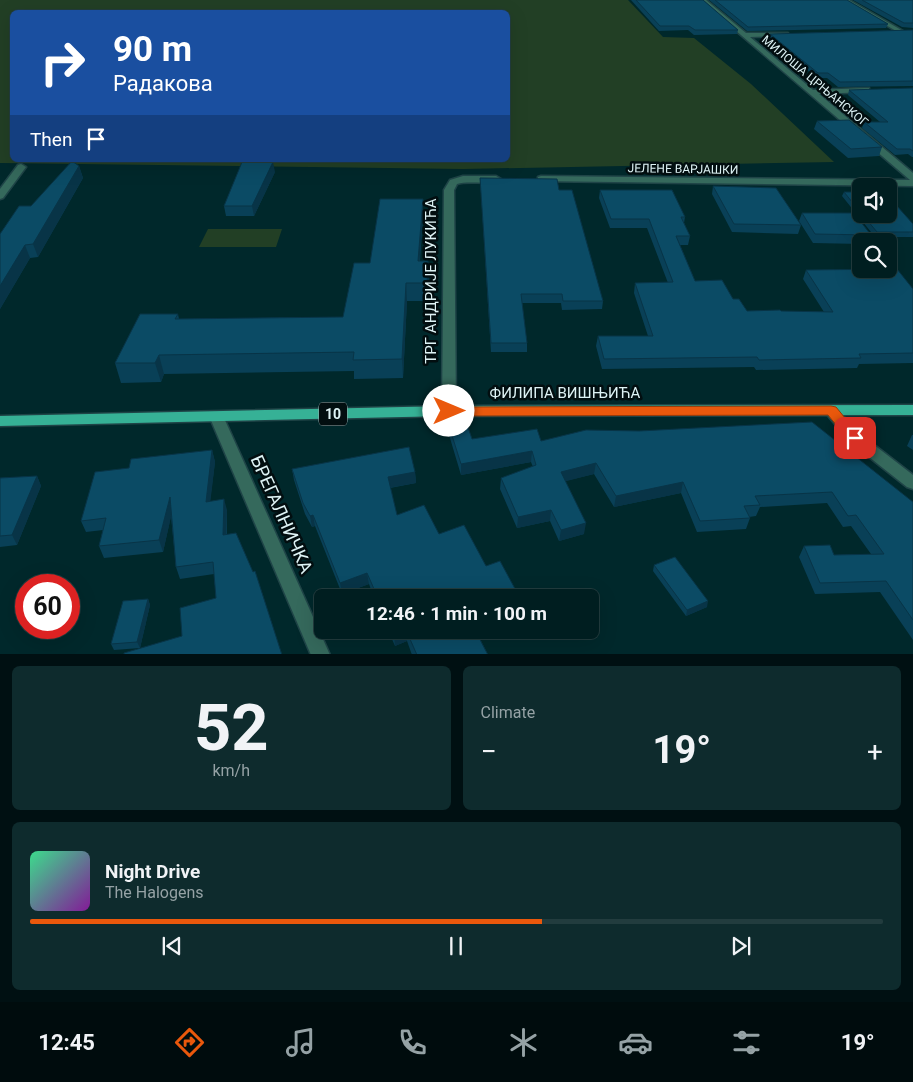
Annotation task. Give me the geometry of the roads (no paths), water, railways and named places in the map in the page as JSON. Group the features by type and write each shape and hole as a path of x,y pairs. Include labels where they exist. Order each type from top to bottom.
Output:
{"main road":[{"name":"ФИЛИПА ВИШЊИЋА","path":"217,418 449,411 913,410"},
{"name":"10","path":"0,421 217,418"}],"street":[{"name":"МИЛОША ЦРЊАНСКОГ","path":"703,0 913,178"},
{"path":"845,0 903,31 890,32"},
{"path":"744,35 792,34"},
{"path":"811,92 877,90"},
{"path":"0,196 21,167"},
{"name":"ТРГ АНДРИЈЕ ЛУКИЋА","path":"449,411 449,190 453,182 472,179 502,179"},
{"name":"ЈЕЛЕНЕ ВАРЈАШКИ","path":"531,179 913,184"},
{"path":"831,411 855,438 913,483"},
{"name":"БРЕГАЛНИЧКА","path":"217,418 322,654"}]}
